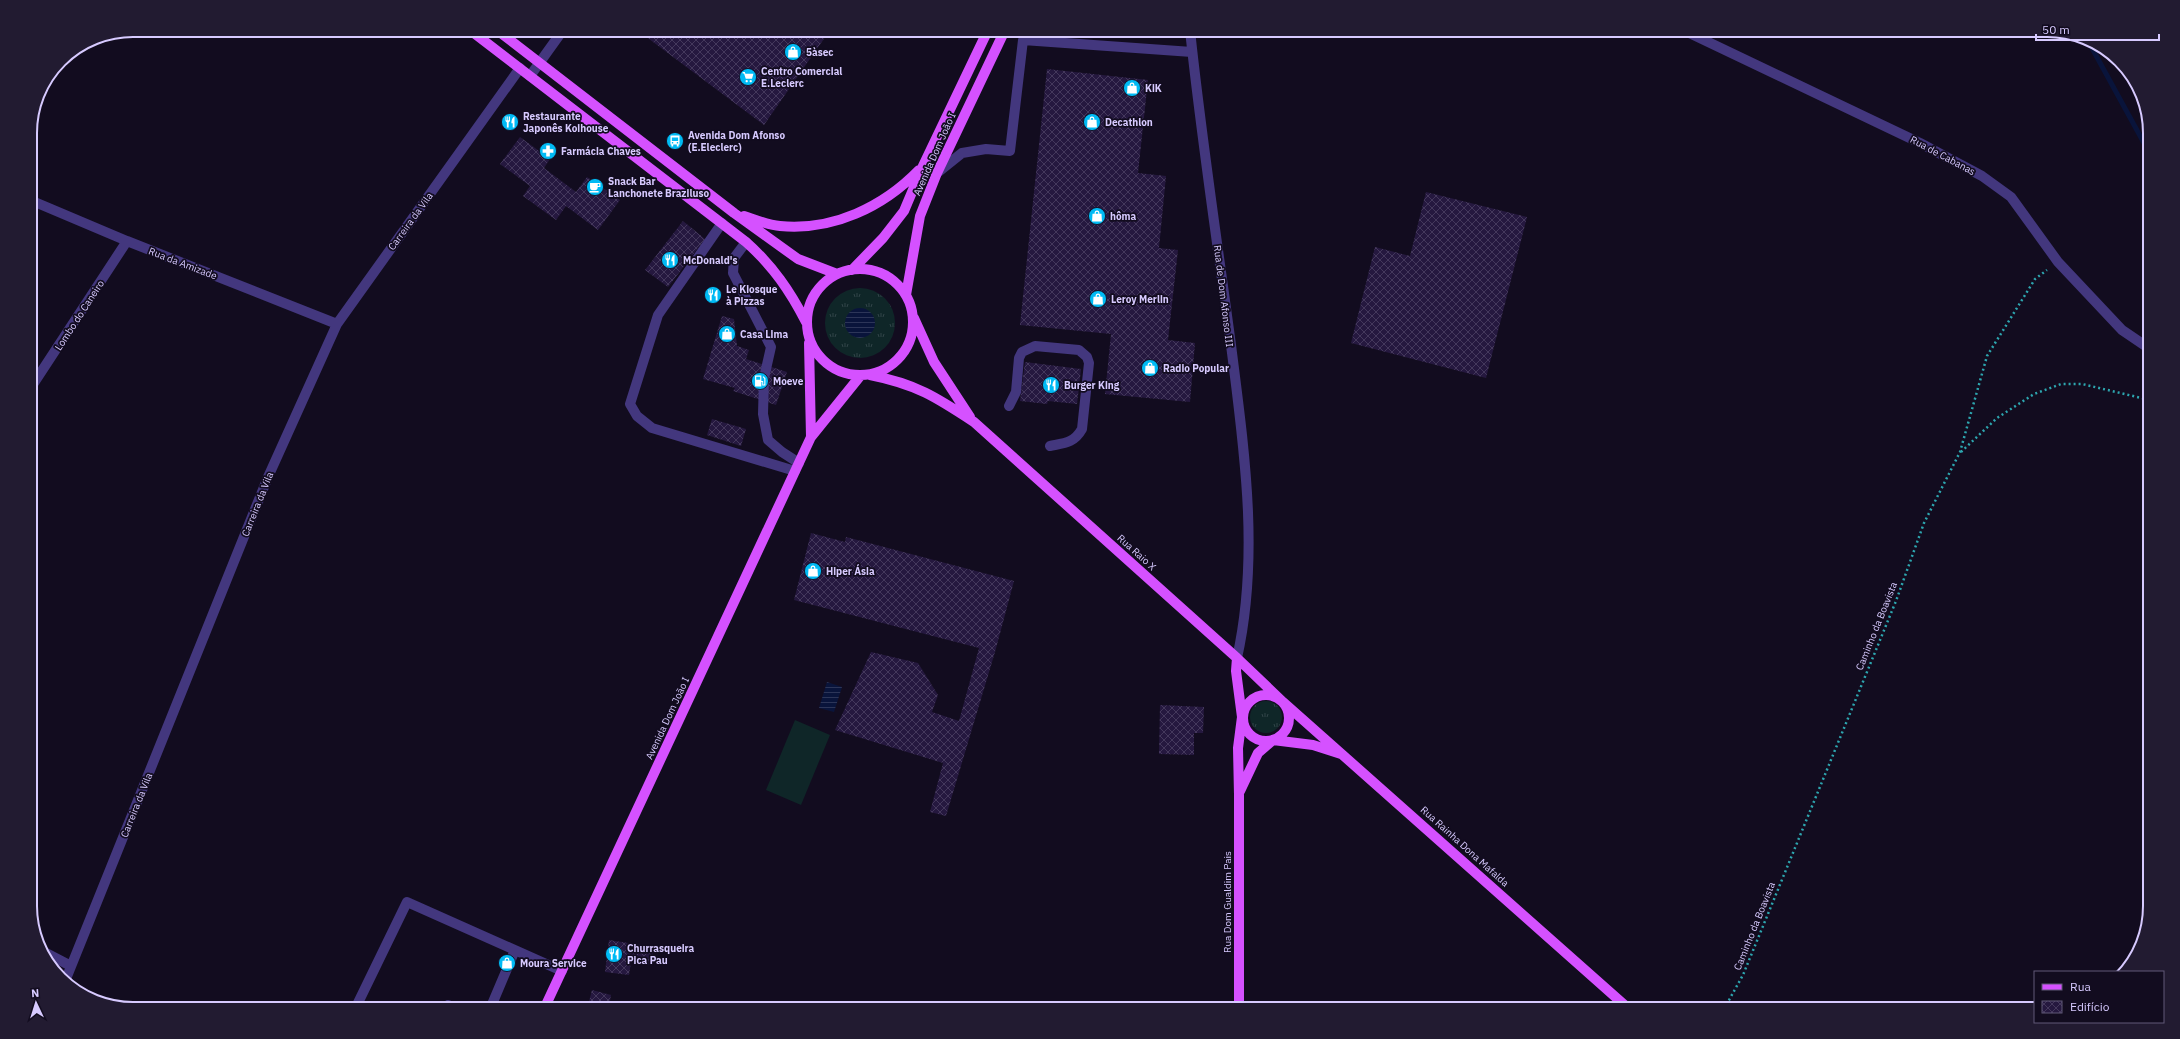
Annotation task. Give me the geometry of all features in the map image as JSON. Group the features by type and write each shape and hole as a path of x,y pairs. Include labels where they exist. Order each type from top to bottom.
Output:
{"main road":[{"path":"479,37 746,242 775,270 791,293 806,322 809,339 817,354 829,366 844,373 866,375 886,369 898,359 908,346 913,331 913,315 906,296 896,283 883,274 868,270 852,270 837,274 825,282 815,294 809,307 806,322"},
{"path":"506,37 734,213 798,259 837,274"},
{"name":"Avenida Dom João I","path":"852,270 883,238 904,211 923,166 985,37"},
{"name":"Avenida Dom João I","path":"906,296 920,216 937,173 1002,37"},
{"path":"734,213 778,226 803,226 830,222 852,216 874,205 905,185 923,166"},
{"name":"Rua Raio X","path":"913,315 934,362 974,422"},
{"name":"Avenida Dom João I","path":"809,339 812,393 811,437"},
{"name":"Avenida Dom João I","path":"547,1002 811,437 866,375"},
{"name":"Rua Raio X","path":"866,375 915,386 936,397 974,422 1237,658 1283,702"},
{"path":"1237,658 1236,670 1242,717 1246,731 1252,737 1266,742 1282,736 1290,719 1288,710 1283,702 1276,696 1267,694 1258,696 1250,701 1244,708 1242,717"},
{"name":"Rua Rainha Dona Mafalda","path":"1283,702 1347,756 1622,1002"},
{"name":"Rua Dom Gualdim Pais","path":"1239,1002 1238,748 1242,717"},
{"path":"1273,740 1313,745 1347,756"},
{"name":"Rua Dom Gualdim Pais","path":"1239,795 1258,753 1273,740"}],"street":[{"path":"530,76 558,37"},
{"name":"Rua de Dom Afonso III","path":"1191,37 1240,419 1249,510 1246,622 1237,658"},
{"name":"Rua de Cabanas","path":"1698,37 1920,143 1982,176 2011,197 2058,262 2122,330 2143,345"},
{"path":"937,173 962,153 986,149 1010,151 1023,40 1192,52"},
{"name":"Carreira da Vila","path":"67,975 268,477 337,324 520,68"},
{"name":"Rua da Amizade","path":"37,203 127,241 337,324"},
{"path":"722,223 658,315 630,404 637,416 652,428 797,467"},
{"name":"Lombo do Caneiro","path":"37,378 127,241"},
{"path":"746,242 734,258 733,273 771,348 764,378 763,414 768,440 797,467"},
{"path":"1009,406 1016,392 1019,358 1027,349 1034,346 1053,347 1084,352 1089,363 1082,429 1078,437 1070,443 1050,446"},
{"path":"358,1002 407,902 562,971"},
{"path":"493,1002 515,950"},
{"path":"51,956 71,966"}],"path":[{"name":"Caminho da Boavista","path":"1728,1002 1746,968 1896,601 1924,523 1960,452 1987,356 2035,279 2058,262"},
{"path":"1960,452 1997,418 2034,394 2061,384 2082,384 2143,398"}],"green space":[{"path":"860,288 873,291 885,298 892,310 895,323 892,336 885,348 873,355 860,358 847,355 835,348 828,336 825,323 828,310 835,298 847,291"},
{"path":"1266,701 1277,706 1282,717 1277,728 1266,733 1255,728 1250,717 1255,706"},
{"path":"795,720 830,735 801,805 766,790"}],"water":[{"path":"860,308 871,312 875,323 871,334 860,338 849,334 845,323 849,312"},
{"path":"827,682 842,687 834,712 819,708"}],"building":[{"name":"Centro Comercial E.Leclerc","path":"646,37 825,37 764,125"},
{"path":"1047,69 1148,80 1138,173 1166,176 1159,248 1178,250 1168,340 1195,343 1190,402 1105,394 1111,334 1020,325"},
{"path":"520,137 550,159 544,168 576,192 587,177 620,200 598,230 566,206 556,220 523,196 530,186 500,164"},
{"path":"1426,192 1527,217 1486,378 1351,343 1375,247 1410,256"},
{"name":"McDonald's","path":"683,221 705,239 668,287 645,270"},
{"path":"711,289 715,289 719,295 715,301 711,301 707,297 707,293"},
{"path":"722,316 734,319 737,346 749,350 746,359 787,372 776,405 733,391 735,388 703,379"},
{"name":"Burger King","path":"1025,362 1081,369 1077,404 1048,401 1047,404 1020,401"},
{"path":"712,419 746,429 741,446 707,435"},
{"path":"811,533 845,542 846,537 1014,581 995,652 946,816 930,812 943,763 835,730 871,652 918,663 938,695 932,712 959,721 979,648 794,600"},
{"path":"1160,705 1204,707 1203,733 1194,733 1194,755 1159,754"},
{"path":"609,940 654,947 651,965 631,962 629,975 605,972"},
{"path":"592,990 611,995 610,1001 614,1002 589,1002"}],"waterway":[{"path":"2092,49 2143,141"}],"place":[{"name":"5àsec","path":"793,52"},
{"name":"Centro Comercial E.Leclerc","path":"748,77"},
{"name":"KiK","path":"1132,88"},
{"name":"Restaurante Japonês Koihouse","path":"510,122"},
{"name":"Decathlon","path":"1092,122"},
{"name":"Avenida Dom Afonso (E.Eleclerc)","path":"675,141"},
{"name":"Farmácia Chaves","path":"548,151"},
{"name":"Snack Bar Lanchonete Braziluso","path":"595,187"},
{"name":"hôma","path":"1097,216"},
{"name":"McDonald's","path":"670,260"},
{"name":"Le Kiosque à Pizzas","path":"713,295"},
{"name":"Leroy Merlin","path":"1098,299"},
{"name":"Casa Lima","path":"727,334"},
{"name":"Radio Popular","path":"1150,368"},
{"name":"Moeve","path":"760,381"},
{"name":"Burger King","path":"1051,385"},
{"name":"Hiper Ásia","path":"813,571"},
{"name":"Churrasqueira Pica Pau","path":"614,954"},
{"name":"Moura Service","path":"507,963"}]}
